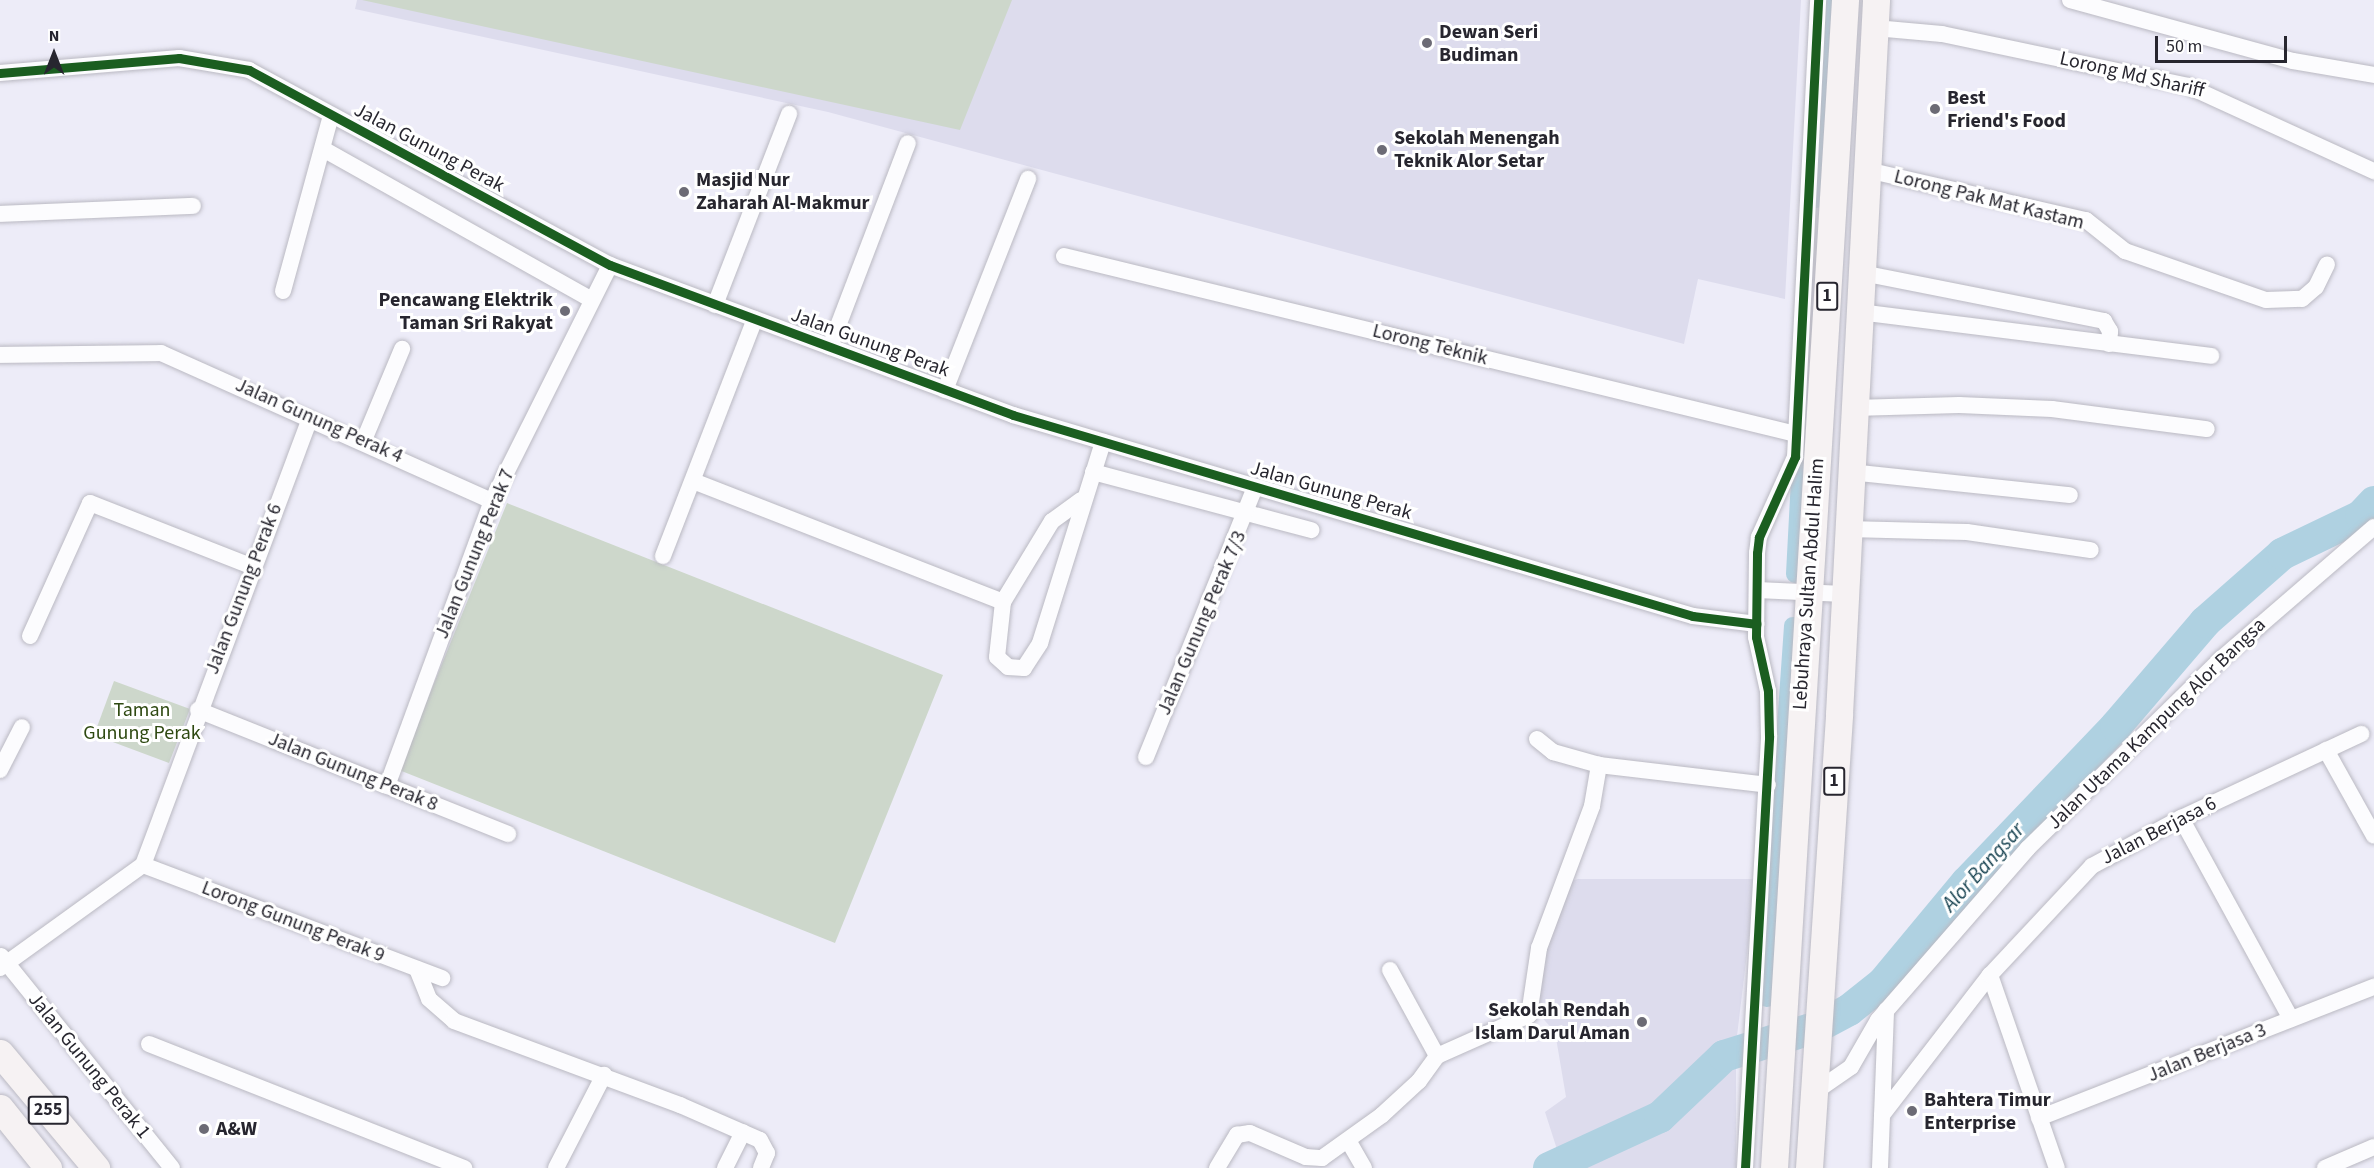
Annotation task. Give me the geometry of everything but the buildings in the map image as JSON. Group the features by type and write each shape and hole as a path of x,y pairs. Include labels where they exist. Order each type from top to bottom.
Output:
{"main road":[{"name":"Lebuhraya Sultan Abdul Halim","path":"1774,1168 1845,0"},
{"name":"Lebuhraya Sultan Abdul Halim","path":"1809,1168 1812,1086 1844,594 1876,0"},
{"name":"255","path":"0,1053 96,1168"},
{"name":"255","path":"0,1108 48,1168"}],"street":[{"path":"1745,1168 1751,1009 1768,785 1768,691 1756,624 1759,537 1793,468 1818,0"},
{"path":"2070,0 2293,61 2374,75"},
{"name":"Lorong Md Shariff","path":"1875,28 1942,34 2188,86 2374,171"},
{"name":"Jalan Gunung Perak","path":"0,73 190,59 265,76 331,116 610,266 945,390 1103,442 1693,616 1756,624"},
{"path":"715,304 789,114"},
{"path":"283,291 331,116"},
{"path":"830,347 908,143"},
{"path":"323,148 592,300"},
{"name":"Lorong Pak Mat Kastam","path":"1867,170 2086,220 2125,251 2266,300 2302,299 2316,287 2327,264"},
{"path":"945,390 1028,179"},
{"path":"0,214 193,206"},
{"name":"Lorong Teknik","path":"1064,256 1796,434"},
{"name":"Jalan Gunung Perak 7","path":"387,786 492,501 610,266"},
{"path":"1862,273 2104,321 2110,331 2109,344"},
{"path":"1859,312 2211,356"},
{"path":"663,556 755,319"},
{"path":"364,440 402,349"},
{"name":"Jalan Gunung Perak 4","path":"0,355 142,351 178,358 364,440 492,501"},
{"path":"1854,408 1959,405 2052,409 2207,429"},
{"name":"Jalan Gunung Perak 6","path":"143,865 251,566 310,418"},
{"path":"1081,500 1053,521 1004,602 997,657 1008,667 1024,668 1040,643 1081,500 1103,442"},
{"path":"1093,472 1311,530"},
{"path":"1850,472 2070,495"},
{"path":"693,481 1004,602"},
{"name":"Jalan Gunung Perak 7/3","path":"1146,757 1247,513 1255,487"},
{"path":"30,636 90,503 251,566"},
{"name":"Jalan Utama Kampung Alor Bangsa","path":"1812,1086 1851,1067 1886,1010 2028,848 2221,658 2374,527"},
{"path":"1847,529 1967,532 2091,550"},
{"path":"1757,590 1844,594"},
{"name":"Jalan Gunung Perak 8","path":"198,710 508,834"},
{"path":"0,770 22,727"},
{"name":"Jalan Berjasa 6","path":"1882,1115 1990,975 2092,866 2181,818 2361,734"},
{"path":"1537,739 1553,752 1599,765 1768,785"},
{"path":"2326,750 2372,827"},
{"path":"1217,1168 1237,1135 1250,1133 1306,1157 1322,1158 1349,1142 1419,1081 1437,1056 1528,1015 1539,948 1592,806 1599,765"},
{"path":"2181,818 2291,1019"},
{"path":"2,962 143,865"},
{"name":"Lorong Gunung Perak 9","path":"143,865 442,978"},
{"name":"Jalan Gunung Perak 1","path":"2,962 172,1168"},
{"path":"417,969 429,999 454,1021 604,1076 760,1140 764,1160"},
{"path":"1390,970 1437,1056"},
{"path":"1990,975 2056,1168"},
{"name":"Jalan Berjasa 3","path":"2039,1118 2374,987"},
{"path":"1880,1168 1886,1010"},
{"path":"149,1044 465,1168"},
{"path":"556,1168 604,1076"},
{"path":"725,1168 742,1132"},
{"path":"1349,1142 1364,1168"},
{"path":"2325,1168 2374,1147"}],"shaded area":[{"name":"Sekolah Menengah Teknik Alor Setar","path":"357,0 1801,0 1785,299 1698,279 1684,344 828,112 355,9"},
{"name":"Sekolah Rendah Islam Darul Aman","path":"1578,879 1756,879 1736,1044 1736,1168 1563,1168 1545,1112 1566,1097 1555,1032 1537,1012 1550,913 1567,882"}],"green space":[{"path":"362,0 1012,0 960,130"},
{"path":"507,503 943,675 835,943 399,770"},
{"name":"Taman Gunung Perak","path":"114,681 190,709 169,763 94,735"}],"waterway":[{"path":"1816,199 1829,0"},
{"path":"1795,574 1802,442"},
{"name":"Alor Bangsar","path":"1549,1168 1660,1117 1724,1056 1817,1027 1849,1010 1883,983 1967,882 2116,726 2205,622 2282,554 2361,516 2374,502"},
{"path":"1767,998 1793,626"}],"cycle path":[{"path":"1745,1168 1769,736 1768,691 1756,637 1757,553 1759,537 1795,457 1818,0"},
{"path":"0,73 179,58 249,70 610,265 1013,415 1693,616 1756,624"}],"place":[{"name":"Dewan Seri Budiman","path":"1427,43"},
{"name":"Best Friend's Food","path":"1935,109"},
{"name":"Sekolah Menengah Teknik Alor Setar","path":"1382,150"},
{"name":"Masjid Nur Zaharah Al-Makmur","path":"684,192"},
{"name":"Pencawang Elektrik Taman Sri Rakyat","path":"565,311"},
{"name":"Sekolah Rendah Islam Darul Aman","path":"1642,1022"},
{"name":"Bahtera Timur Enterprise","path":"1912,1111"},
{"name":"A&W","path":"204,1129"}]}
